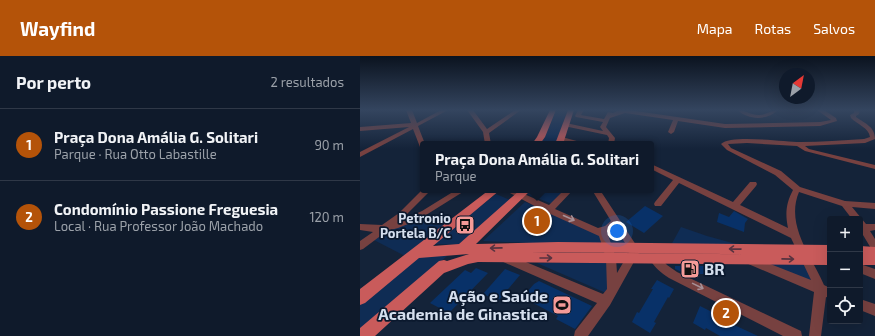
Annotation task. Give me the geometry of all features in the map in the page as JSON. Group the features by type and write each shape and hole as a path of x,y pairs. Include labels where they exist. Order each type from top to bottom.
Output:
{"main road":[{"path":"538,141 547,123"},
{"path":"561,141 566,124"},
{"path":"360,298 491,193"},
{"path":"363,336 524,193"},
{"path":"417,253 463,248 610,253 804,254 827,259"},
{"path":"633,253 654,258 746,259 827,250"},
{"path":"863,251 875,252"},
{"path":"439,269 467,259 478,257 610,253"},
{"path":"863,260 875,260"}],"street":[{"path":"360,155 419,123"},
{"path":"480,123 486,132 488,141"},
{"path":"486,132 499,123"},
{"path":"605,123 603,127 609,134 612,141"},
{"path":"670,132 674,123"},
{"path":"701,123 725,126 771,126 824,123"},
{"path":"768,123 771,126"},
{"path":"860,123 872,132 873,138 870,140 857,142 799,144 737,141 726,142 724,144 729,149 778,173 797,189 845,204 875,206"},
{"path":"566,124 609,134"},
{"path":"360,129 415,125"},
{"path":"415,125 421,141"},
{"path":"799,144 807,150 875,167"},
{"path":"654,167 794,235"},
{"path":"658,204 678,179"},
{"path":"735,206 753,184"},
{"path":"797,189 794,194 790,214 794,235 825,291 815,336"},
{"path":"360,246 402,215 425,193"},
{"path":"360,227 386,228 416,217 457,193"},
{"path":"524,193 549,210 600,231 606,238 610,253 613,290"},
{"path":"549,210 566,193"},
{"path":"580,336 613,290 633,253 598,193"},
{"path":"845,204 855,216"},
{"path":"600,231 608,228 616,222"},
{"path":"863,225 875,227"},
{"path":"863,227 875,247"},
{"path":"502,257 606,300"},
{"path":"654,258 663,268 673,275 796,336"},
{"path":"746,259 825,291"},
{"path":"863,269 875,274"},
{"path":"863,305 875,310"}],"shaded area":[{"path":"551,123 563,123 558,139 556,141 541,141"},
{"path":"528,193 563,193 552,204 527,194"},
{"path":"496,194 510,200 461,245 432,244"},
{"path":"525,202 601,236 602,246 483,241"},
{"path":"424,216 450,222 407,257 374,240 395,227"},
{"path":"681,227 707,236 747,247 670,247"},
{"path":"420,253 447,256 360,330 360,301"},
{"path":"608,261 610,281 606,293 537,263"},
{"path":"806,262 812,285 761,264"}],"building":[{"path":"645,206 663,216 644,233 626,222"},
{"path":"734,211 748,219 745,223 744,232 717,222 719,213 729,217"},
{"name":"BR","path":"675,266 704,266 706,274 686,274 675,269"},
{"path":"476,268 488,273 449,313 430,303 465,270 471,273"},
{"path":"505,269 520,275 498,301 483,294"},
{"path":"657,280 674,289 654,322 656,323 650,333 632,322 637,312 639,313"},
{"name":"Ação e Saúde Academia de Ginastica","path":"539,281 592,306 575,329 556,319 558,316 533,303 537,298 527,292"},
{"path":"700,306 716,314 719,306 735,314 732,324 758,336 720,336 706,328 705,330 693,323"}],"place":[{"name":"Praça Dona Amália G. Solitari","path":"537,221"},
{"name":"Petronio Portela B/C","path":"465,225"},
{"name":"BR","path":"690,269"},
{"name":"Ação e Saúde Academia de Ginastica","path":"562,305"},
{"name":"Condomínio Passione Freguesia","path":"726,313"}]}
